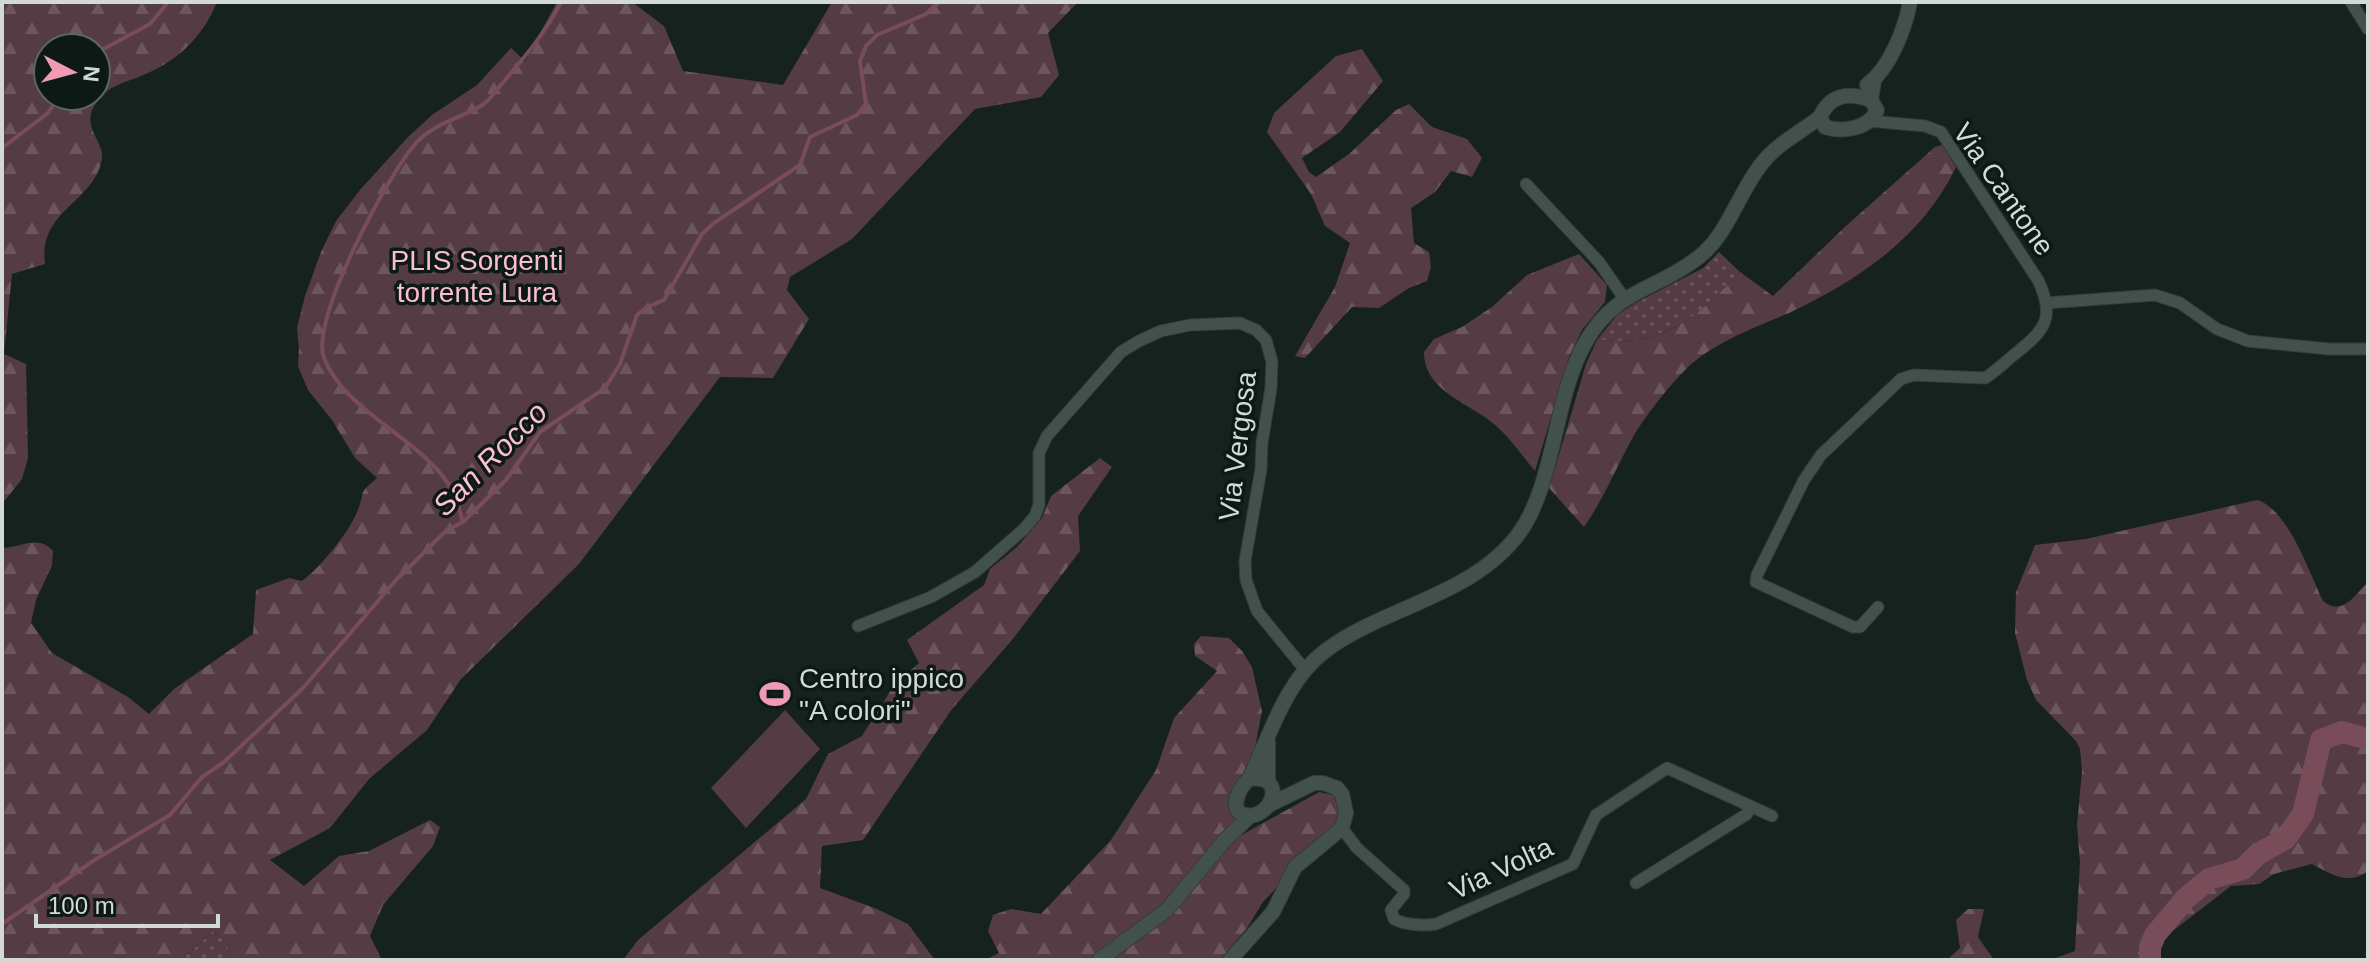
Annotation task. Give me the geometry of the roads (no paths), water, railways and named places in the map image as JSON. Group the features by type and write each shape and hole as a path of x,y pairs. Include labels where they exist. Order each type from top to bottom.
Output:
{"street":[{"path":"1243,813 1237,794 1249,779 1283,702 1306,671 1324,651 1347,637 1476,573 1520,532 1536,502 1573,367 1585,341 1624,298 1684,268 1701,255 1714,241 1760,164 1775,149 1820,117 1829,102 1839,96 1854,95 1874,80 1907,19 1910,2"},
{"path":"2351,2 2368,29"},
{"path":"1794,138 1832,129 1852,128 1872,110 1874,80"},
{"path":"1854,95 1872,110"},
{"name":"Via Cantone","path":"1872,110 1891,123 1925,126 1941,132 2038,280 2046,303 2047,318 2038,336 1985,378 1914,375 1901,379 1821,455 1804,480 1756,582 1853,627 1860,627 1878,607"},
{"path":"1820,117 1825,127 1832,129"},
{"path":"1526,184 1599,262 1624,298"},
{"path":"2046,303 2155,295 2180,303 2217,329 2248,341 2329,349 2368,349"},
{"name":"Via Vergosa","path":"858,626 931,597 975,572 1024,529 1035,516 1039,505 1039,453 1047,436 1121,352 1161,331 1190,325 1240,323 1256,330 1266,340 1272,362 1261,469 1245,561 1246,580 1257,611 1306,671"},
{"path":"1268,739 1269,805"},
{"name":"Via Volta","path":"1342,828 1357,848 1404,890 1391,910 1394,919 1402,924 1427,926 1573,864 1596,815 1667,768 1772,816"},
{"path":"1249,779 1264,779 1290,794"},
{"path":"1230,960 1273,912 1295,867 1342,828 1346,813 1345,802 1337,788 1314,783 1269,805 1260,813 1243,813"},
{"path":"1636,883 1747,814 1750,806"},
{"path":"1099,960 1167,910 1243,813"}],"waterway":[{"path":"112,44 150,24 168,2"},
{"path":"463,522 454,493 441,474 425,457 349,395 334,377 324,358 323,339 328,313 354,248 404,159 430,131 488,100 533,46 561,2"},
{"name":"San Rocco","path":"2,924 96,859 170,815 202,777 224,762 303,688 396,580 447,530 463,522 506,480 540,432 605,388 620,364 637,315 664,300 702,234 800,165 810,137 857,115 866,104 860,61 866,46 877,35 926,14 939,2"},
{"path":"2,148 49,112"},
{"path":"2150,960 2150,947 2155,935 2185,899 2209,879 2243,869 2258,854 2285,839 2303,814 2321,740 2342,732 2368,739"}],"place":[{"name":"Centro ippico \"A colori\"","path":"775,694"}],"park label":[{"name":"PLIS Sorgenti torrente Lura","path":"477,276"}]}
